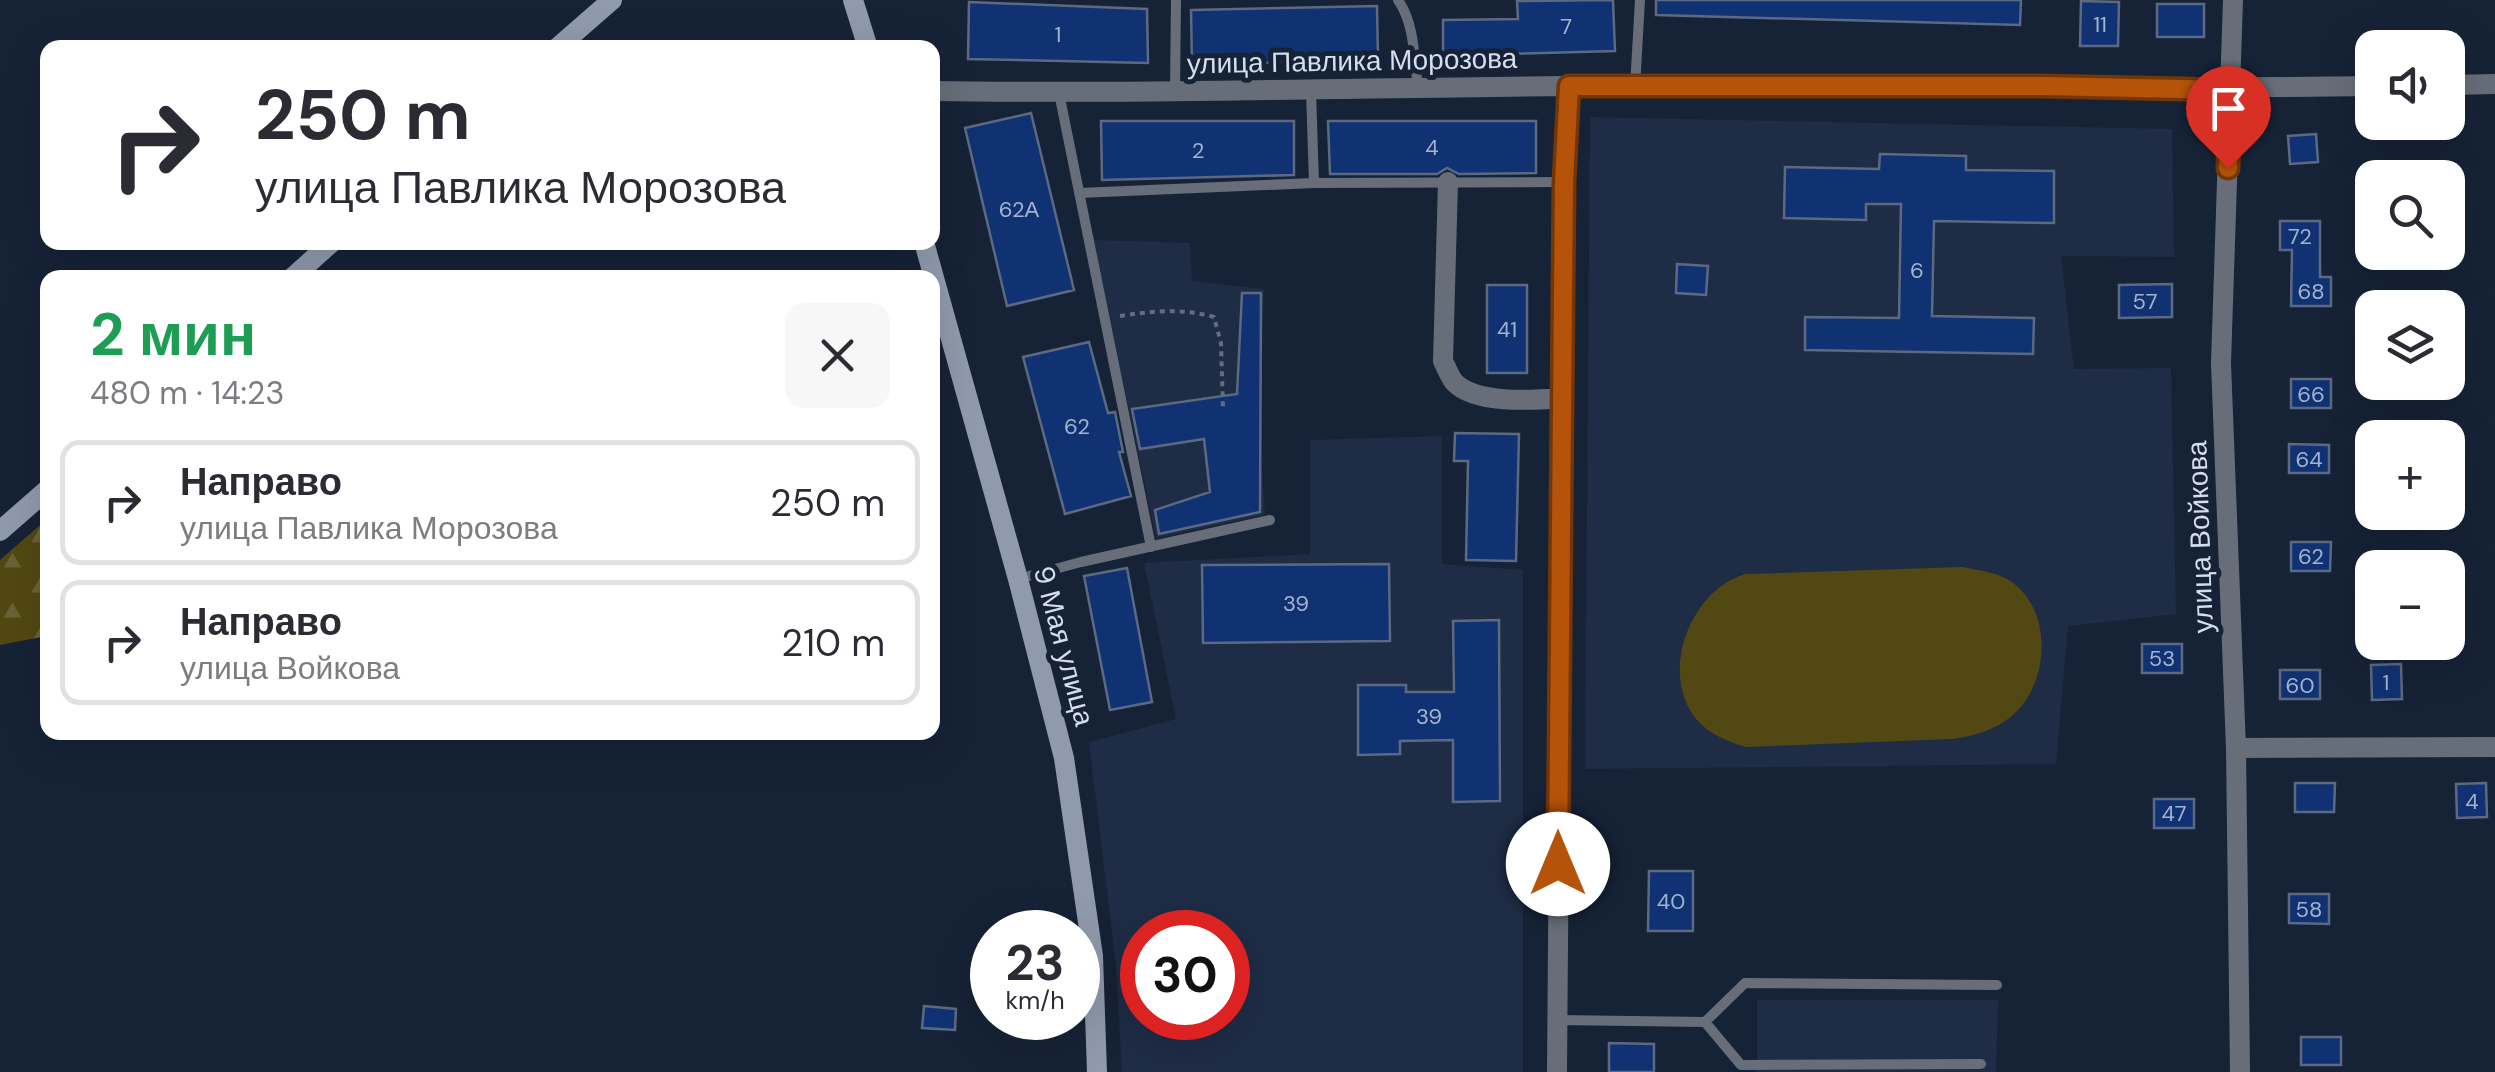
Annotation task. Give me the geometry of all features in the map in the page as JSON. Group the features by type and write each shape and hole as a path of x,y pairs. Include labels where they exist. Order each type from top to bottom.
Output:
{"main road":[{"path":"566,40 612,0"},
{"path":"853,0 866,40"},
{"path":"301,270 323,250"},
{"name":"9 Мая улица","path":"940,299 1064,758 1093,956 1097,1072"},
{"path":"0,531 40,497"}],"street":[{"name":"улица Войкова","path":"2233,0 2221,363 2236,748 2240,1072"},
{"path":"2465,85 2495,84"},
{"name":"улица Павлика Морозова","path":"940,92 1311,92 1569,86 2230,90 2355,86"},
{"path":"1557,1072 1564,182 1569,86"},
{"path":"1448,182 1443,360 1454,383 1480,395 1520,400 1562,398"},
{"path":"2236,748 2495,747"}],"lane":[{"path":"1175,91 1176,0"},
{"path":"1398,0 1411,36 1418,88"},
{"path":"1635,87 1640,0"},
{"path":"1311,92 1314,183"},
{"path":"1059,93 1151,546"},
{"path":"1079,193 1314,183 1564,182"},
{"path":"1018,579 1270,520"},
{"path":"1557,1020 1705,1022 1745,984 1997,985"},
{"path":"1705,1022 1741,1065 1981,1064"}],"path":[{"path":"1105,319 1156,310 1196,312 1214,318 1221,343 1223,408"}],"shaded area":[{"path":"1590,117 2172,129 2174,257 2061,256 2074,369 2171,368 2176,614 2068,626 2056,764 1585,769"},
{"path":"1093,240 1190,243 1192,281 1264,289 1260,435 1265,515 1156,538"},
{"path":"1442,436 1442,564 1523,570 1523,1072 1122,1072 1120,1040 1250,1040 1250,910 1120,910 1120,1037 1116,966 1089,742 1176,719 1144,563 1310,554 1310,440"},
{"path":"1757,1000 1998,1000 1996,1072 1757,1072"}],"green space":[{"path":"40,525 40,637 0,645 0,560"},
{"path":"1962,567 2007,579 2022,591 2039,624 2036,681 2016,712 1994,727 1952,739 1746,747 1717,736 1693,715 1684,696 1681,653 1697,612 1727,582 1746,574"}],"building":[{"path":"1613,0 1615,51 1503,54 1503,62 1443,62 1443,20 1518,19 1517,1"},
{"path":"1656,0 2021,0 2020,25 1656,15"},
{"path":"2081,1 2119,2 2118,46 2080,46"},
{"path":"969,2 1147,9 1148,63 968,59"},
{"path":"2157,4 2204,4 2204,37 2157,37"},
{"path":"1377,6 1378,59 1192,65 1191,10"},
{"path":"1031,113 1074,290 1007,306 965,128"},
{"path":"1101,121 1294,121 1294,175 1102,180"},
{"path":"1328,121 1536,121 1536,173 1459,174 1447,168 1437,174 1330,174"},
{"path":"2316,134 2318,162 2290,164 2288,136"},
{"path":"1880,154 1966,156 1966,170 2054,171 2054,223 1934,221 1932,316 2034,318 2033,354 1805,350 1805,317 1899,318 1901,204 1866,204 1866,220 1784,218 1785,167 1879,169"},
{"path":"2280,221 2320,221 2320,277 2331,277 2331,306 2291,306 2292,250 2280,250"},
{"path":"1677,264 1708,266 1706,295 1676,293"},
{"path":"2172,284 2172,317 2119,318 2119,285"},
{"path":"1487,285 1527,285 1527,373 1487,373"},
{"path":"1242,293 1261,293 1260,512 1159,534 1155,510 1210,492 1204,439 1140,449 1132,409 1237,394"},
{"path":"1089,342 1108,413 1115,412 1123,452 1119,452 1131,496 1065,514 1023,357"},
{"path":"2291,379 2331,379 2331,408 2291,408"},
{"path":"1455,433 1519,434 1516,561 1466,560 1468,461 1454,461"},
{"path":"2289,444 2329,445 2329,473 2289,473"},
{"path":"2291,542 2331,542 2330,571 2291,571"},
{"path":"1389,564 1390,641 1203,643 1202,565"},
{"path":"1127,568 1152,702 1110,710 1084,576"},
{"path":"1499,620 1500,801 1453,802 1453,740 1400,741 1400,754 1358,755 1358,685 1406,685 1406,692 1454,692 1453,621"},
{"path":"2142,644 2182,644 2182,673 2142,673"},
{"path":"2401,664 2402,699 2372,700 2371,665"},
{"path":"2280,670 2320,670 2320,699 2280,699"},
{"path":"2295,783 2335,783 2334,812 2295,812"},
{"path":"2486,783 2487,817 2457,818 2456,784"},
{"path":"2154,799 2194,799 2194,828 2154,828"},
{"path":"1649,871 1693,871 1693,931 1648,931"},
{"path":"2289,894 2329,894 2329,924 2289,923"},
{"path":"924,1006 956,1009 955,1030 922,1028"},
{"path":"2301,1037 2341,1037 2341,1065 2301,1065"},
{"path":"1609,1043 1654,1044 1654,1072 1609,1072"}],"route":[{"path":"1558,864 1564,182 1569,86 2230,90 2228,168"}]}
